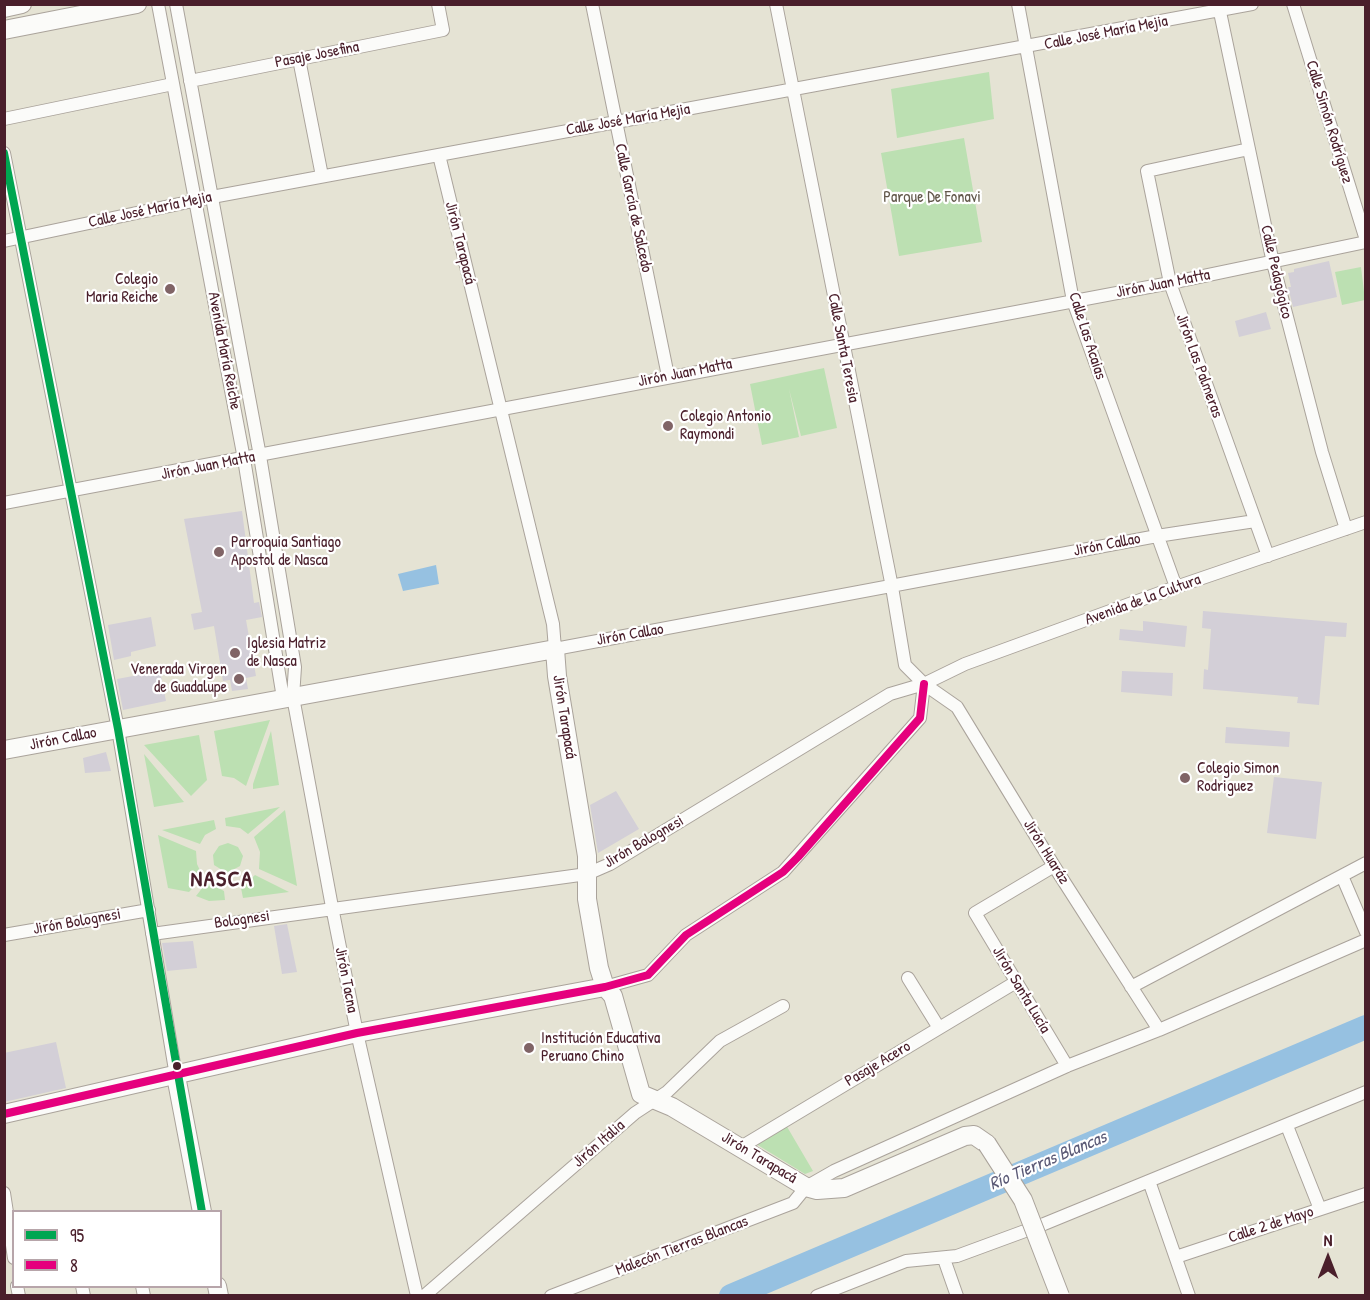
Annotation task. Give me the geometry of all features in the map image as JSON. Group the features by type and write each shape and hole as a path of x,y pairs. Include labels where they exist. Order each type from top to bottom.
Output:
{"street":[{"path":"4,8 22,4"},
{"path":"4,30 137,4"},
{"name":"Avenida María Reiche","path":"158,4 288,698"},
{"name":"Avenida María Reiche","path":"176,4 260,456 295,667 288,698"},
{"name":"Pasaje Josefina","path":"190,81 443,30 438,4"},
{"name":"Calle García de Salcedo","path":"592,4 668,376"},
{"name":"Calle Santa Teresia","path":"776,4 892,587 905,665 924,684"},
{"name":"Calle Las Acaias","path":"1018,4 1073,301 1176,587"},
{"name":"Calle José María Mejia","path":"4,242 322,176 794,91 1220,12 1252,4"},
{"name":"Calle Simón Rodríguez","path":"1293,4 1365,241"},
{"name":"Calle Pedagógico","path":"1220,12 1273,263 1322,452 1346,529"},
{"path":"298,59 322,176"},
{"path":"4,119 173,84"},
{"name":"Jirón Las Palmeras","path":"1249,149 1147,171 1170,283 1268,556"},
{"path":"4,153 118,729 176,1076 202,1210"},
{"name":"Jirón Tarapacá","path":"439,155 553,624 557,676 587,856 587,899 599,968 605,987 613,996 641,1094 672,1107 806,1187"},
{"name":"Jirón Juan Matta","path":"4,503 260,456 842,343 1170,283 1273,263 1365,241"},
{"name":"Jirón Callao","path":"4,750 1158,536 1255,521"},
{"name":"Avenida de la Cultura","path":"924,684 965,664 1176,587 1365,522"},
{"path":"4,1114 357,1033 605,987 648,975 686,935 783,872 920,718 924,684"},
{"name":"Jirón Huaráz","path":"924,684 957,707 1054,866 1159,1030"},
{"name":"Jirón Bolognesi","path":"332,907 587,874 610,864 890,694 924,684"},
{"name":"Jirón Tacna","path":"288,698 357,1033 417,1296"},
{"path":"1131,987 1365,863"},
{"name":"Jirón Santa Lucía","path":"1054,866 975,913 1067,1066"},
{"path":"1342,876 1365,932"},
{"name":"Bolognesi","path":"152,934 332,907"},
{"name":"Jirón Bolognesi","path":"4,935 148,909"},
{"name":"Malecón Tierras Blancas","path":"551,1296 793,1203 806,1187 834,1171 1067,1066 1159,1030 1365,940"},
{"path":"908,978 939,1028"},
{"name":"Pasaje Acero","path":"741,1147 1016,982"},
{"name":"Jirón Italia","path":"424,1296 653,1100 667,1092 720,1041 783,1006"},
{"path":"818,1296 906,1261 944,1259 1044,1224 1365,1092"},
{"path":"1287,1126 1320,1209"},
{"path":"806,1187 831,1191 844,1188 965,1136 974,1135 987,1144 1023,1200 1060,1296"},
{"path":"1149,1181 1189,1296"},
{"path":"4,1193 12,1246"},
{"name":"Calle 2 de Mayo","path":"1176,1257 1365,1194"},
{"path":"944,1259 957,1296"}],"green space":[{"path":"989,72 994,119 897,138 891,89"},
{"name":"Parque De Fonavi","path":"964,138 982,242 899,256 881,153"},
{"path":"1361,267 1365,300 1342,305 1335,272"},
{"path":"824,368 837,428 801,436 789,389 799,437 762,445 750,384"},
{"path":"270,720 246,786 234,778 222,776 214,731"},
{"path":"271,731 279,785 253,789 253,784"},
{"path":"199,735 207,780 191,796 144,745"},
{"path":"144,754 184,802 154,807"},
{"path":"280,807 248,834 240,828 226,826 225,818"},
{"path":"285,810 297,886 259,869 260,852 254,837"},
{"path":"214,820 216,829 205,835 200,844 162,830"},
{"path":"158,835 196,851 197,864 203,877 189,892 168,888"},
{"path":"228,843 238,847 243,856 240,866 227,873 214,865 213,855 219,846"},
{"path":"255,875 289,892 243,898 241,888"},
{"path":"207,882 224,891 225,900 209,901 196,896"},
{"path":"786,1125 813,1171 805,1174 756,1144"}],"water":[{"path":"436,565 439,584 403,591 398,574"}],"building":[{"path":"1329,261 1337,297 1293,307 1288,287 1291,287 1288,273 1294,272 1294,269"},
{"path":"1266,312 1271,329 1239,337 1235,321"},
{"path":"242,511 254,603 259,602 262,617 246,620 256,676 246,678 248,689 232,691 230,680 223,681 214,626 194,630 191,614 202,612 184,519"},
{"path":"1203,611 1347,623 1346,637 1325,636 1319,705 1297,703 1298,697 1203,689 1204,669 1208,670 1211,629 1202,628"},
{"path":"151,617 156,646 131,652 131,656 114,660 108,625"},
{"path":"1143,621 1187,626 1185,647 1119,640 1120,629 1143,631"},
{"path":"160,671 166,701 123,710 117,679"},
{"path":"1122,671 1173,673 1172,696 1121,692"},
{"path":"1226,727 1290,732 1289,747 1225,743"},
{"path":"106,752 111,771 85,773 83,758"},
{"path":"1274,777 1322,782 1316,839 1267,833"},
{"path":"616,791 639,829 598,853 590,805"},
{"path":"287,924 297,972 282,974 274,926"},
{"path":"193,941 197,968 167,971 162,943"},
{"path":"56,1042 66,1088 4,1102 4,1053"}],"waterway":[{"name":"Río Tierras Blancas","path":"731,1296 1366,1027"}],"transit line":[{"name":"95","path":"4,153 118,729 202,1210"},
{"name":"8","path":"4,1114 357,1033 605,987 648,975 686,935 783,872 798,857 920,718 924,684"}],"place":[{"name":"Colegio Maria Reiche","path":"170,289"},
{"name":"Colegio Antonio Raymondi","path":"668,426"},
{"name":"Parroquia Santiago Apostol de Nasca","path":"219,552"},
{"name":"Iglesia Matriz de Nasca","path":"235,653"},
{"name":"Venerada Virgen de Guadalupe","path":"239,679"},
{"name":"Colegio Simon Rodriguez","path":"1185,778"},
{"name":"Institución Educativa Peruano Chino","path":"529,1048"}],"district":[{"name":"NASCA","path":"222,880"}]}
